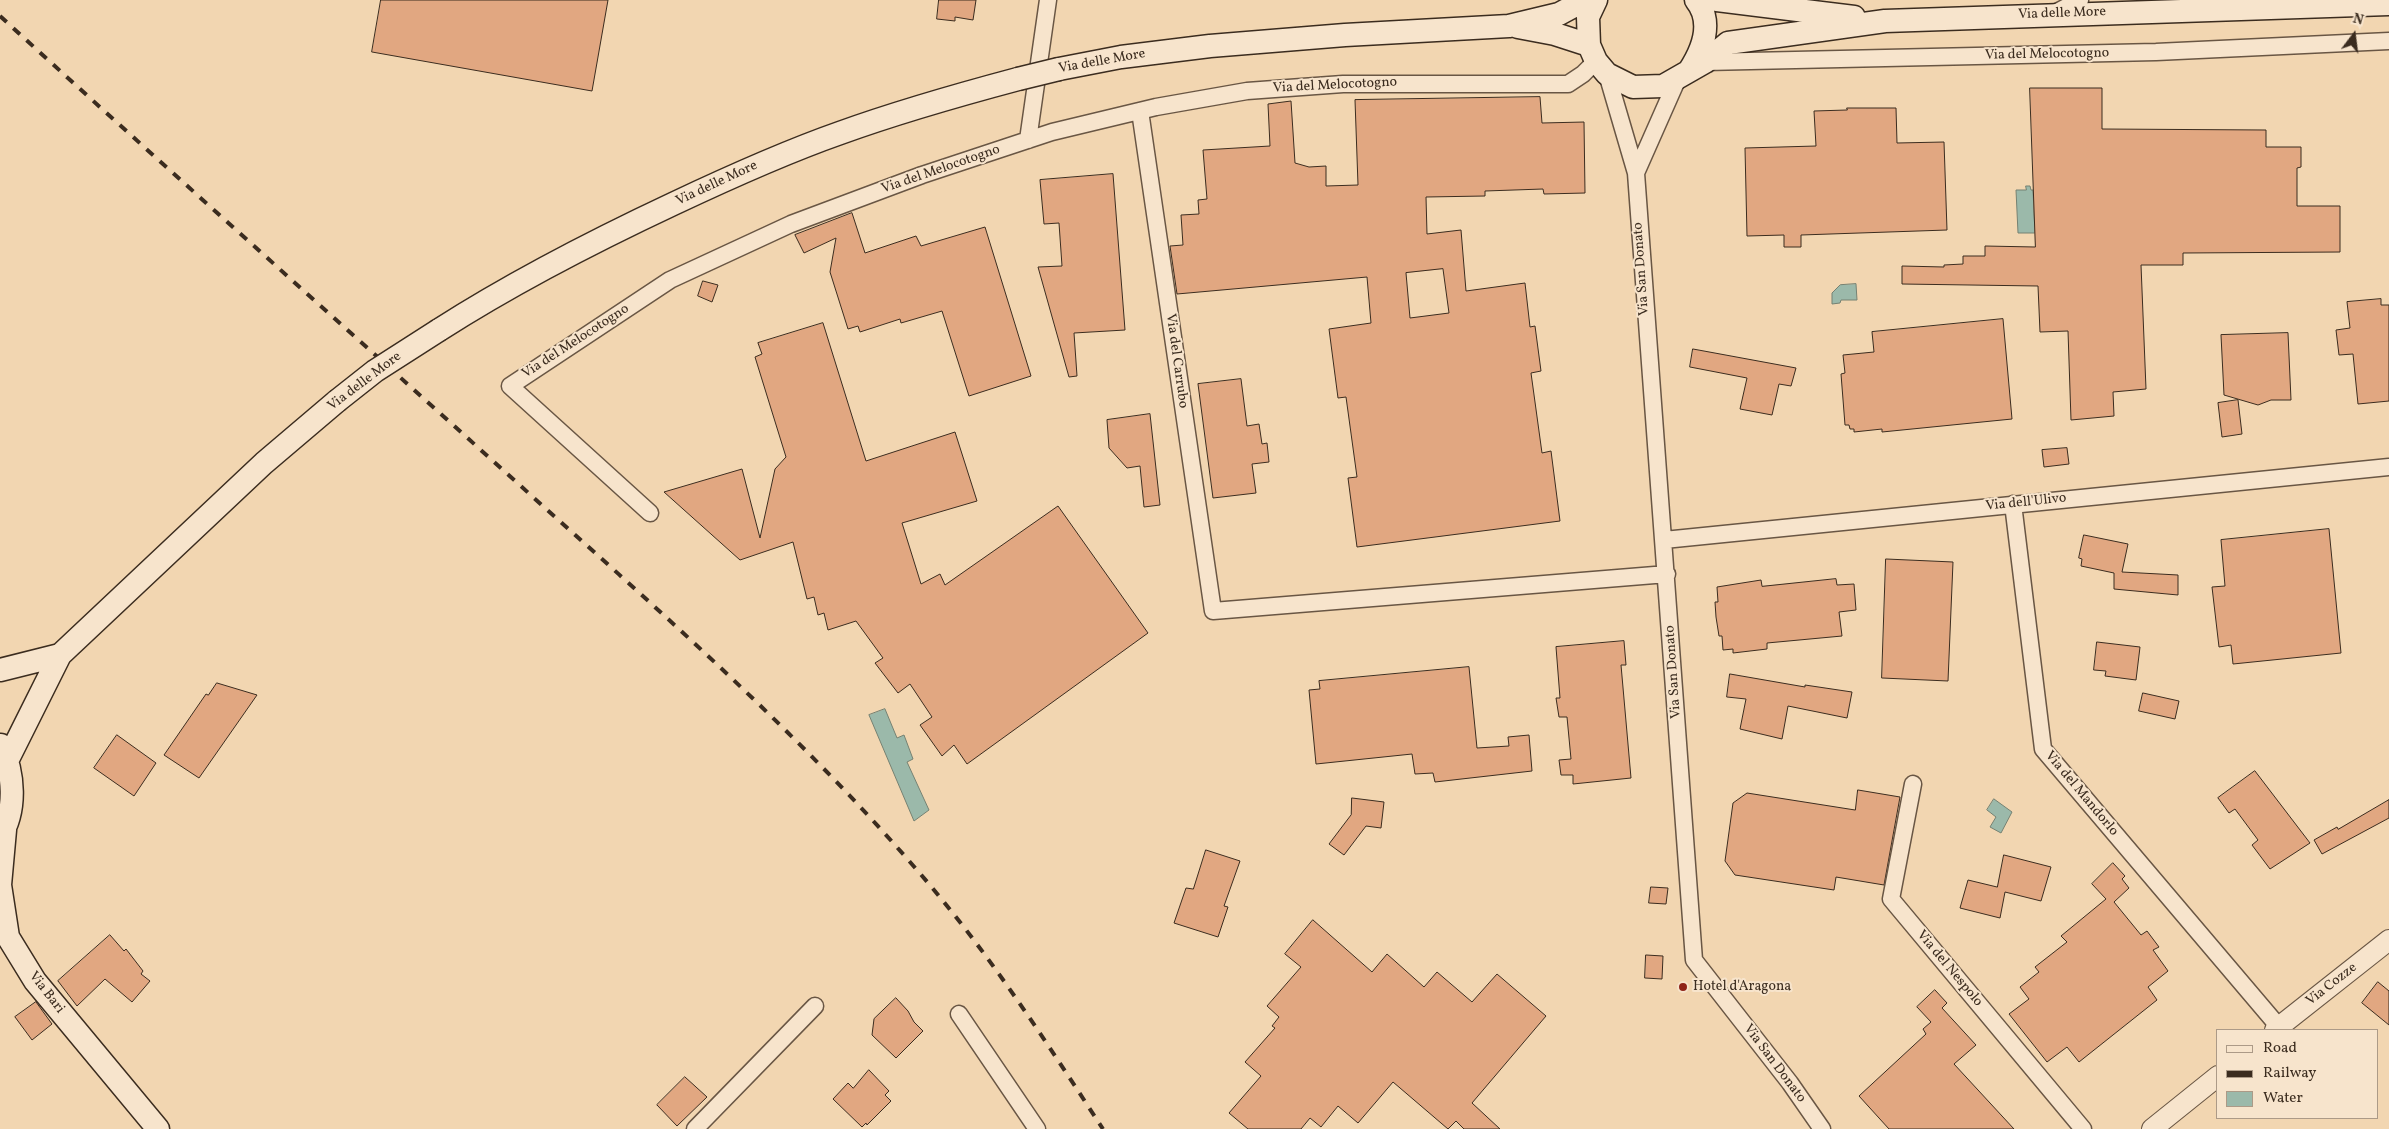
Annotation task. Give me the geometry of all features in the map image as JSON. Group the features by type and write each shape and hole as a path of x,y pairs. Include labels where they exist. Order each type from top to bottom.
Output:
{"main road":[{"path":"1509,26 1559,14 1585,0"},
{"path":"1596,0 1588,17 1597,60"},
{"path":"1690,70 1701,52 1705,28 1700,4 1696,0"},
{"path":"1717,0 1885,21"},
{"name":"Via delle More","path":"1885,21 2286,3 2389,4"},
{"path":"1509,26 1555,34 1597,60 1633,87 1663,86 1690,70 1728,43 1885,21"},
{"name":"Via delle More","path":"60,655 264,462 375,371 484,301 561,258 752,167 839,133 936,101 1059,69 1121,57 1210,46 1346,35 1509,26"},
{"path":"0,670 60,655"},
{"path":"4,750 60,655"},
{"name":"Via Bari","path":"4,750 13,794 2,834 0,885 8,937 35,981 158,1129"}],"street":[{"path":"1028,140 1048,0"},
{"path":"2051,15 2080,0"},
{"name":"Via del Melocotogno","path":"1690,70 2389,41"},
{"path":"1597,60 1636,173"},
{"name":"Via del Melocotogno","path":"650,513 510,386 679,276 791,224 922,175 1028,140 1140,111 1247,91 1343,84 1568,84 1597,60"},
{"path":"1636,173 1690,70"},
{"name":"Via del Carrubo","path":"1140,111 1213,611 1667,574"},
{"name":"Via San Donato","path":"1636,173 1644,307 1667,574 1686,841 1689,918 1694,960 1790,1083 1822,1129"},
{"name":"Via dell'Ulivo","path":"1664,540 2389,467"},
{"name":"Via del Mandorlo","path":"2013,504 2043,749 2277,1029"},
{"name":"Via del Nespolo","path":"1913,784 1891,899 2083,1129"},
{"name":"Via Cozze","path":"2277,1029 2389,940"},
{"path":"695,1129 815,1006"},
{"path":"960,1014 1037,1129"},
{"path":"2152,1129 2216,1078"}],"water":[{"path":"2026,186 2030,186 2031,190 2033,190 2035,233 2018,233 2016,190 2026,190"},
{"path":"1856,284 1857,300 1841,300 1840,303 1832,304 1832,293 1840,285"},
{"path":"885,709 897,738 904,735 913,759 907,762 929,810 914,821 869,715"},
{"path":"1994,799 2012,812 2001,833 1990,827 1996,817 1987,810"}],"building":[{"path":"381,0 608,0 592,91 372,52"},
{"path":"939,0 976,0 973,20 955,17 955,21 937,19"},
{"path":"2030,88 2102,88 2102,129 2266,130 2266,147 2301,147 2301,167 2297,168 2297,206 2340,206 2340,252 2183,253 2183,265 2141,265 2146,389 2113,392 2114,416 2071,420 2068,331 2040,332 2038,286 1902,284 1902,266 1944,267 1944,265 1963,264 1963,256 1985,256 1985,246 2035,247"},
{"path":"1540,97 1542,123 1584,122 1585,193 1544,194 1543,189 1485,191 1485,196 1426,197 1427,234 1461,230 1466,291 1525,283 1530,327 1535,326 1541,371 1531,373 1542,453 1551,451 1560,521 1357,547 1348,478 1357,477 1346,397 1338,398 1329,329 1371,323 1367,277 1177,294 1170,246 1183,245 1181,215 1199,214 1198,200 1207,199 1203,150 1270,146 1268,104 1291,101 1295,163 1309,167 1326,166 1326,186 1358,185 1355,100","holes":["1443,269 1449,313 1410,318 1406,273"]},
{"path":"1847,108 1896,108 1897,143 1944,142 1947,230 1801,235 1801,247 1784,247 1784,235 1747,236 1745,148 1816,146 1814,111 1847,110"},
{"path":"1113,174 1125,330 1074,333 1077,376 1069,377 1038,267 1062,266 1059,223 1044,224 1040,180"},
{"path":"852,213 865,253 916,236 921,246 985,227 1031,376 969,396 942,311 901,323 900,319 860,332 858,326 848,329 830,272 836,238 804,253 795,235"},
{"path":"703,281 718,285 712,302 698,296"},
{"path":"2381,299 2381,305 2389,305 2389,401 2358,404 2353,354 2339,355 2336,330 2350,328 2347,302"},
{"path":"2003,319 2012,419 1882,432 1882,429 1854,432 1854,429 1850,429 1849,425 1845,425 1841,374 1845,373 1843,355 1874,352 1872,332"},
{"path":"823,323 866,461 955,432 977,501 902,523 921,584 940,574 945,585 1058,506 1148,633 967,764 954,745 942,756 920,725 932,717 910,684 898,693 875,663 883,658 856,621 828,630 824,613 818,615 814,597 807,599 793,542 740,560 664,492 742,469 760,538 775,469 786,457 755,357 762,354 758,343"},
{"path":"2288,333 2291,400 2271,400 2258,405 2224,395 2221,335"},
{"path":"1693,349 1796,368 1791,386 1779,384 1772,415 1740,409 1747,378 1690,367"},
{"path":"1241,379 1247,426 1259,424 1262,444 1267,443 1269,462 1252,464 1256,493 1213,498 1198,384"},
{"path":"2238,400 2242,434 2222,437 2218,403"},
{"path":"1150,414 1160,505 1144,507 1140,466 1127,468 1109,448 1107,420"},
{"path":"2067,448 2069,464 2044,467 2042,450"},
{"path":"2329,529 2341,653 2233,664 2231,645 2219,647 2212,587 2225,586 2221,540"},
{"path":"2084,535 2128,544 2122,572 2178,575 2178,595 2114,589 2114,573 2081,566 2082,559 2079,558"},
{"path":"1886,559 1953,562 1948,681 1882,678"},
{"path":"1836,579 1837,585 1854,584 1856,610 1839,612 1842,636 1767,643 1767,649 1733,653 1733,649 1723,650 1722,636 1719,636 1716,617 1717,587 1761,580 1762,586"},
{"path":"1624,641 1626,665 1621,665 1631,778 1573,784 1573,775 1561,775 1559,760 1571,759 1567,717 1559,717 1556,698 1560,698 1556,647"},
{"path":"2097,642 2140,647 2136,680 2105,676 2106,671 2094,670"},
{"path":"1469,667 1477,748 1509,746 1508,737 1529,735 1532,771 1435,782 1433,773 1415,774 1412,754 1316,764 1309,690 1320,689 1319,681"},
{"path":"1730,674 1805,687 1805,685 1852,692 1847,718 1788,706 1782,739 1740,729 1746,699 1727,697"},
{"path":"217,683 257,695 199,778 164,755 206,694 208,695"},
{"path":"2143,693 2179,701 2175,719 2139,711"},
{"path":"117,735 156,763 134,796 94,768"},
{"path":"2255,771 2310,843 2270,869 2252,845 2258,840 2235,809 2229,813 2218,798"},
{"path":"1858,790 1900,797 1884,885 1836,877 1834,890 1735,875 1725,861 1733,803 1747,793 1855,810"},
{"path":"1352,798 1384,802 1381,828 1366,826 1344,855 1329,844 1351,815"},
{"path":"2389,800 2389,818 2322,854 2314,840 2337,827 2338,829"},
{"path":"1206,850 1240,861 1224,906 1228,907 1218,937 1174,923 1186,888 1193,889"},
{"path":"2004,855 2051,867 2041,901 2005,892 2000,918 1960,908 1968,880 1997,887"},
{"path":"2113,863 2125,876 2122,879 2129,888 2114,902 2141,935 2147,931 2159,947 2153,950 2168,971 2148,987 2157,1000 2079,1062 2067,1047 2047,1062 2009,1014 2029,999 2020,987 2039,972 2035,967 2067,942 2061,936 2106,899 2092,884"},
{"path":"1651,887 1668,888 1666,904 1649,903"},
{"path":"1313,920 1372,972 1387,954 1424,987 1437,972 1472,1002 1497,974 1546,1016 1472,1103 1500,1129 1464,1129 1456,1121 1448,1129 1393,1082 1358,1123 1338,1106 1321,1127 1310,1118 1301,1129 1248,1129 1229,1113 1261,1076 1245,1062 1275,1028 1272,1026 1279,1017 1267,1006 1301,967 1285,954"},
{"path":"110,935 124,951 126,949 143,971 141,974 150,981 132,1002 105,979 77,1006 58,981"},
{"path":"1646,955 1663,956 1662,979 1645,978"},
{"path":"2378,982 2389,991 2389,1025 2362,1003"},
{"path":"1935,990 1947,1003 1942,1008 1976,1045 1954,1064 2014,1129 1889,1129 1859,1096 1926,1034 1923,1029 1931,1022 1917,1007"},
{"path":"896,998 923,1031 896,1058 872,1035 874,1019"},
{"path":"36,1002 52,1024 32,1040 15,1017"},
{"path":"869,1070 889,1091 885,1095 891,1101 867,1125 866,1123 862,1127 833,1099 848,1083 853,1088"},
{"path":"685,1077 707,1097 677,1126 657,1105"}],"railway":[{"path":"0,16 690,639 791,736 888,837 957,918 1022,1007 1103,1129"}],"place":[{"name":"Hotel d'Aragona","path":"1683,987"}]}
